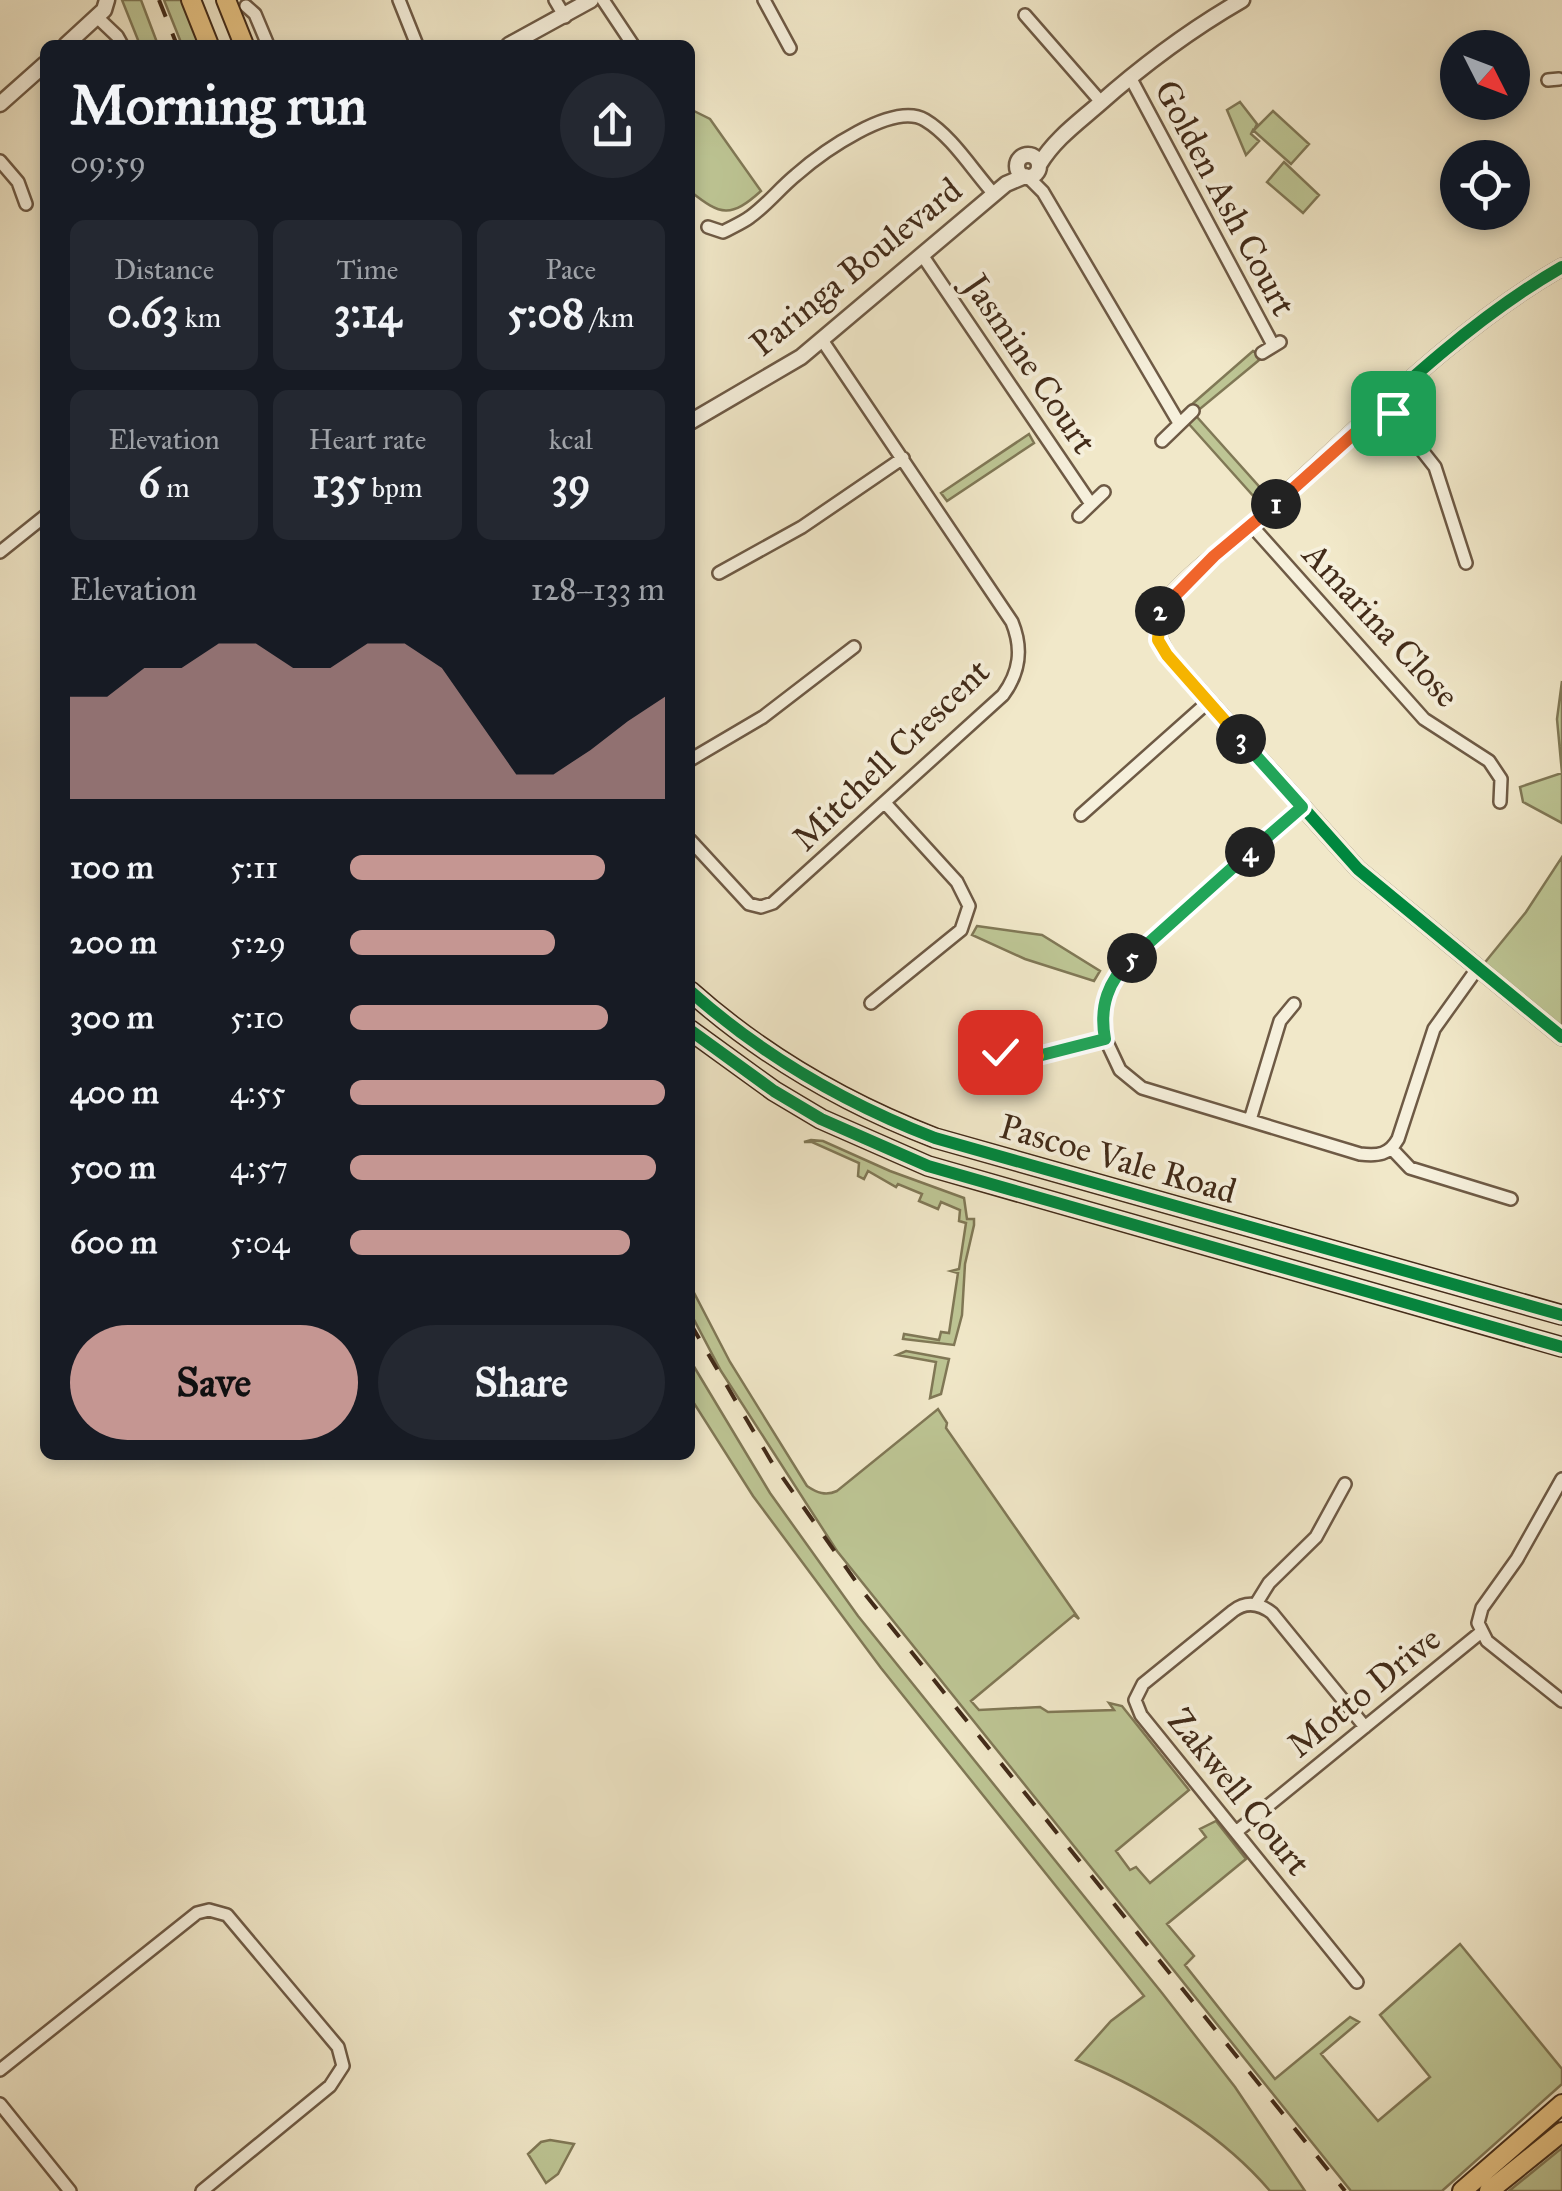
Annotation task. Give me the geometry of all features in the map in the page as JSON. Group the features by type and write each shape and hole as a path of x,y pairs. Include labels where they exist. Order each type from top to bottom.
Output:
{"main road":[{"path":"191,0 206,40"},
{"path":"226,0 242,40"},
{"name":"Pascoe Vale Road","path":"695,995 773,1056 835,1094 911,1129 1012,1161 1562,1315"},
{"name":"Pascoe Vale Road","path":"695,1034 774,1091 892,1152 1004,1188 1562,1347"},
{"path":"1004,1188 1012,1161"},
{"path":"1462,2191 1562,2104"},
{"path":"1489,2191 1562,2132"}],"street":[{"path":"71,40 106,7 107,0"},
{"path":"399,0 415,40"},
{"path":"555,0 564,17"},
{"path":"518,40 591,0"},
{"path":"604,0 631,40"},
{"path":"764,0 790,48"},
{"path":"1178,423 1029,167 1130,77 1242,0"},
{"path":"236,26 247,3 266,40"},
{"path":"1023,13 1101,102"},
{"path":"97,16 119,40"},
{"path":"0,104 40,68"},
{"name":"Golden Ash Court","path":"1130,77 1271,347"},
{"path":"708,227 723,232 744,221 798,172 871,126 904,114 926,121 1000,189"},
{"path":"0,161 18,182 26,204"},
{"name":"Paringa Boulevard","path":"695,419 776,374 822,340 1029,167"},
{"name":"Jasmine Court","path":"922,256 1091,504"},
{"path":"1562,267 1493,310 1214,556 1160,612 1158,640 1208,702 1358,869 1562,1038"},
{"name":"Mitchell Crescent","path":"695,846 748,904 761,907 773,903 1004,695 1013,681 1019,650 1012,622 822,340"},
{"path":"1386,405 1435,467 1467,566"},
{"path":"1162,442 1194,411"},
{"path":"716,575 802,527 903,458"},
{"name":"Jasmine Court","path":"1078,516 1104,492"},
{"path":"0,552 40,520"},
{"name":"Amarina Close","path":"1251,525 1424,720 1490,760 1501,778 1499,804"},
{"path":"695,757 763,717 858,646"},
{"path":"1080,817 1208,702"},
{"path":"870,1005 961,930 969,906 957,882 884,803"},
{"path":"1302,807 1122,968 1110,984 1103,1007 1105,1039 1120,1070 1142,1088 1360,1154 1384,1154 1392,1150 1434,1029 1477,969"},
{"path":"1250,1120 1280,1021 1295,1004"},
{"path":"1001,1063 1105,1039"},
{"path":"1392,1150 1410,1168 1514,1200"},
{"path":"1562,1479 1517,1560 1482,1608 1480,1633 1562,1701"},
{"path":"1345,1484 1316,1537 1269,1583 1256,1604 1272,1613 1365,1727"},
{"name":"Zakwell Court","path":"1256,1604 1233,1611 1143,1684 1134,1700 1141,1714 1357,1982"},
{"name":"Motto Drive","path":"1236,1832 1480,1633"},
{"path":"0,2070 197,1913 218,1911 236,1923 338,2047 344,2061 330,2086 202,2191"},
{"path":"0,2104 70,2191"}],"green space":[{"path":"122,0 141,0 156,40 138,40"},
{"path":"164,0 182,0 197,40 180,40"},
{"path":"1240,102 1257,124 1254,130 1273,111 1309,144 1291,164 1253,130 1251,134 1259,141 1246,155 1227,110"},
{"path":"695,112 710,119 761,191 734,209 710,205 695,194"},
{"path":"1284,162 1319,195 1303,213 1267,182"},
{"path":"1253,351 1264,356 1195,413 1190,406"},
{"path":"1190,414 1197,417 1264,492 1256,499 1188,423"},
{"path":"1029,434 1034,443 947,501 941,493"},
{"path":"1562,681 1562,773 1557,719"},
{"path":"1562,773 1562,823 1523,802 1520,787"},
{"path":"1562,857 1562,1031 1482,966 1526,912"},
{"path":"977,926 1042,935 1100,971 1094,981 1025,959 972,935"},
{"path":"823,1141 964,1198 967,1219 974,1219 974,1225 954,1345 903,1339 904,1334 939,1340 941,1332 949,1333 958,1273 951,1271 959,1269 966,1223 959,1221 960,1210 941,1202 938,1209 919,1201 922,1194 898,1184 896,1187 868,1171 864,1179 858,1176 859,1163 804,1142"},
{"path":"695,1295 730,1362 807,1486 825,1493 837,1491 938,1409 946,1428 1079,1619 1074,1615 971,1701 979,1710 1040,1707 1048,1712 1114,1710 1109,1703 1122,1706 1189,1790 1116,1851 1130,1870 1136,1867 1150,1883 1206,1837 1200,1829 1216,1821 1246,1859 1167,1924 1194,1956 1185,1965 1275,2079 1350,2017 1359,2022 1321,2054 1378,2121 1430,2077 1380,2015 1460,1944 1562,2069 1562,2084 1442,2191 1351,2191 837,1551 721,1371 695,1322"},
{"path":"906,1351 949,1359 941,1394 930,1398 936,1362 897,1355"},
{"path":"695,1368 770,1493 858,1616 1162,1993 1235,2087 1305,2191 1270,2191 1228,2149 1180,2114 1076,2060 1111,2021 1144,1996 881,1668 753,1496 695,1405"},
{"path":"541,2142 574,2144 558,2174 546,2183 528,2154"},
{"path":"1562,2148 1562,2191 1509,2191"}],"railway":[{"path":"159,0 175,40"},
{"path":"695,1332 771,1461 864,1593 1345,2191"}],"cycle path":[{"path":"1562,267 1480,322 1403,386 1188,578 1166,602 1157,623 1167,655 1358,869 1562,1037"},
{"path":"695,995 806,1076 935,1138 1562,1315"},
{"path":"695,1034 774,1091 821,1119 928,1166 1562,1347"}],"route":[{"path":"1000,1052 1004,1064 1105,1039 1103,1007 1110,984 1122,968 1302,807 1167,655 1158,640 1160,612 1214,556 1386,405 1393,413"}]}
